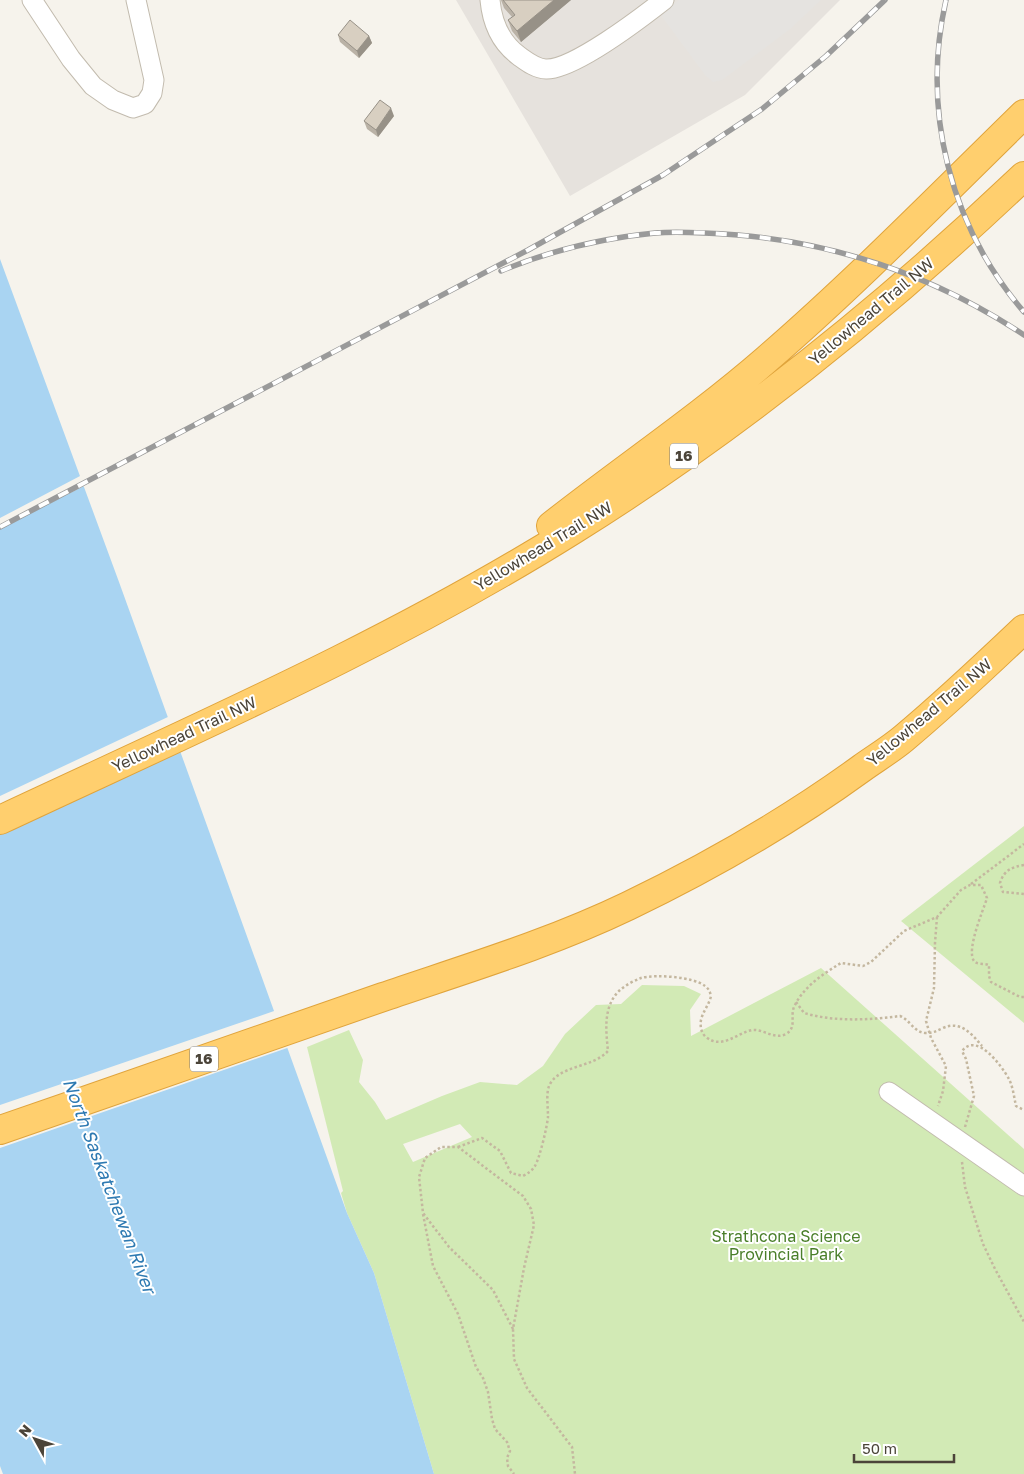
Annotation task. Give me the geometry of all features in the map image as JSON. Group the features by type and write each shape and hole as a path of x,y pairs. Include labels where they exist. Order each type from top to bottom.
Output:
{"highway":[{"path":"461,596 594,492 702,412 766,360 853,282 1024,114"},
{"name":"Yellowhead Trail NW","path":"0,820 338,662 461,596 572,531 672,465 776,390 940,253 1024,176"},
{"name":"Yellowhead Trail NW","path":"0,1130 506,956 625,908 672,884 780,823 839,785 902,740 970,682 1024,629"}],"lane":[{"path":"32,0 71,59 94,86 113,100 132,108 145,104 152,93 154,80 136,0"},
{"path":"490,0 492,15 499,35 512,51 529,63 546,69 568,64 672,2"},
{"path":"888,1092 1024,1186"}],"path":[{"path":"514,1474 508,1466 507,1458 510,1451 507,1442 495,1429 488,1392 483,1378 476,1367 458,1314 433,1266 423,1213 419,1178 425,1158 442,1147 458,1147 482,1138 500,1151 511,1173 523,1176 535,1167 538,1160 548,1119 548,1088 554,1076 602,1058 608,1051 606,1022 609,1007 618,992 629,983 643,978 671,977 695,980 705,986 711,996 708,1006 702,1013 701,1029 704,1035 713,1042 723,1042 752,1030 763,1031 771,1035 780,1036 786,1034 793,1024 792,1011 796,1002 828,970 841,963 864,966 871,962 904,931 937,917 954,897 1024,844"},
{"path":"1024,865 1012,867 1006,871 1000,883 1003,892 1024,894"},
{"path":"970,885 981,885 987,898 978,924 972,954 974,960 977,963 989,965 991,982 1024,998"},
{"path":"934,1123 934,1115 944,1090 946,1066 929,1032 926,1021 934,988 937,917"},
{"path":"796,1002 804,1013 824,1019 883,1019 900,1016 911,1023 918,1031 929,1032 937,1032 951,1025 958,1026 974,1036 982,1047"},
{"path":"458,1147 523,1196 531,1209 534,1224 513,1329 514,1359 527,1388 572,1447 575,1474"},
{"path":"423,1213 449,1247 493,1290 513,1329"}],"shaded area":[{"path":"456,0 840,0 745,95 570,196"},
{"path":"679,0 821,0 790,29 722,80 713,82 705,75 660,14"}],"green space":[{"path":"1024,826 1024,1023 901,921"},
{"name":"Strathcona Science Provincial Park","path":"821,968 1024,1149 1024,1474 434,1474 374,1273 347,1213 341,1193 343,1191 307,1047 349,1030 363,1060 359,1082 386,1120 480,1082 517,1085 543,1066 565,1034 596,1005 621,1004 642,985 684,986 701,994 690,1010 691,1036","holes":["460,1124 472,1137 413,1162 403,1144"]}],"water":[{"name":"North Saskatchewan River","path":"0,259 347,1213 374,1273 434,1474 3,1474 0,1466"}],"pier":[{"path":"82,475 86,485 0,528 0,518"},
{"path":"170,716 182,749 0,834 0,796"},
{"path":"277,1010 290,1047 0,1148 0,1105"}],"building":[{"path":"503,0 554,0 517,31 508,20 515,15"},
{"path":"350,20 369,36 357,51 338,35"},
{"path":"380,100 391,108 376,130 364,121"}],"railway":[{"path":"0,527 528,250 663,175 762,109 826,56 885,0"},
{"path":"946,0 939,42 937,83 940,125 948,165 960,205 977,243 998,278 1024,312"},
{"path":"501,271 538,257 576,246 616,238 675,232 738,235 814,246 887,267 958,297 1024,335"}]}
